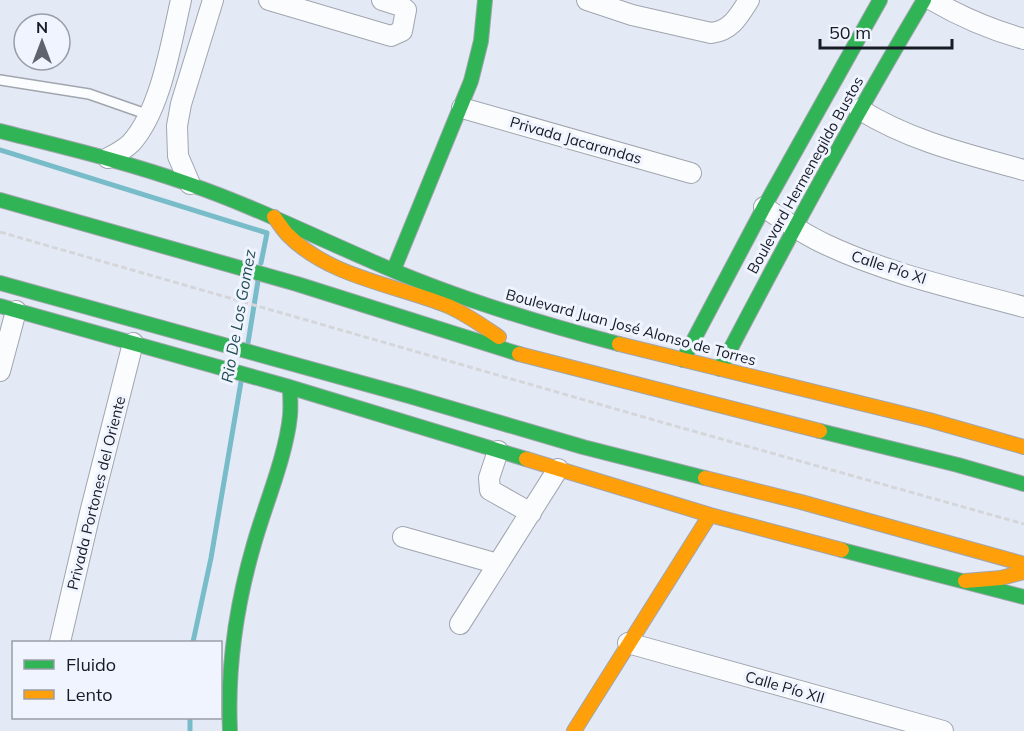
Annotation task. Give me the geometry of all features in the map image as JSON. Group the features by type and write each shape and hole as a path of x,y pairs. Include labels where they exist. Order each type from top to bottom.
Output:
{"street":[{"path":"108,158 131,143 150,116 169,52 181,0"},
{"path":"190,184 182,170 178,156 177,126 213,0"},
{"path":"269,0 391,36 398,34 402,31 406,10 382,0"},
{"path":"394,269 462,108 479,57 484,32 485,0"},
{"path":"587,0 632,15 711,33 723,31 732,25 749,0"},
{"name":"Boulevard Hermenegildo Bustos","path":"683,360 764,207 880,0"},
{"name":"Boulevard Hermenegildo Bustos","path":"720,369 859,109 924,0"},
{"path":"932,0 1004,34 1024,39"},
{"name":"Privada Jacarandas","path":"462,108 691,172"},
{"path":"859,109 877,121 922,142 1024,170"},
{"name":"Boulevard Juan José Alonso de Torres","path":"0,131 108,158 190,184 307,231 342,250 464,297 544,324 858,402 1024,447"},
{"path":"0,200 297,284 526,356 681,397 958,465 1024,484"},
{"name":"Calle Pío XI","path":"764,207 825,244 870,264 1024,307"},
{"path":"274,217 287,236 315,256 346,270 453,309 489,329 526,356"},
{"path":"0,283 409,396 583,447 801,502 1024,564"},
{"path":"0,371 8,308 288,387 710,514 1024,597"},
{"name":"Privada Portones del Oriente","path":"60,641 133,343"},
{"path":"230,731 227,701 228,665 235,623 248,567 286,436 290,415 288,387"},
{"path":"498,450 489,478 490,490 531,513"},
{"path":"460,624 558,469"},
{"path":"574,731 710,514"},
{"path":"403,537 498,564"},
{"path":"965,581 1001,578 1024,572"},
{"name":"Calle Pío XII","path":"628,643 943,731"}],"lane":[{"path":"0,80 89,94 150,116"}],"path":[{"path":"0,232 1024,524"}],"waterway":[{"name":"Rio De Los Gomez","path":"0,150 267,233 261,263"},
{"name":"Rio De Los Gomez","path":"248,343 258,281"},
{"name":"Rio De Los Gomez","path":"193,641 211,558 241,382"},
{"name":"Rio De Los Gomez","path":"190,719 190,731"}],"traffic: fast":[{"path":"394,269 471,81 481,41 485,0"},
{"path":"683,360 764,207 880,0"},
{"path":"720,369 819,183 924,0"},
{"path":"0,131 166,176 257,210 399,273 461,297 555,327 619,344"},
{"path":"0,200 297,284 519,354"},
{"path":"0,283 409,396 583,447 705,478"},
{"path":"0,306 286,386 526,459"},
{"path":"230,731 232,660 242,590 288,431 290,388"},
{"path":"820,431 1024,484"},
{"path":"842,550 1024,597"}],"traffic: slow":[{"path":"274,217 288,235 323,261 364,278 448,306 468,316 499,337"},
{"path":"619,344 929,420 1024,447"},
{"path":"519,354 820,431"},
{"path":"526,459 710,515 842,550"},
{"path":"705,478 801,502 1024,564"},
{"path":"574,731 710,515"},
{"path":"965,581 1001,578 1024,572"}]}
